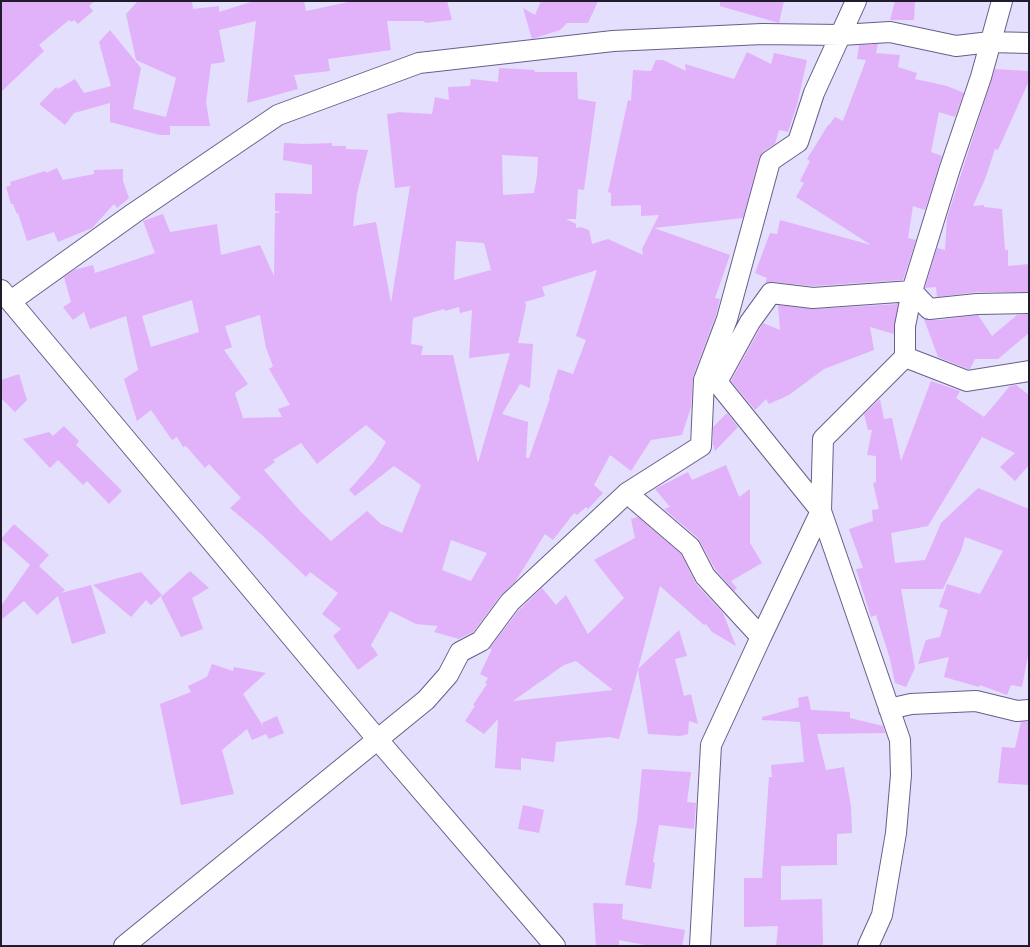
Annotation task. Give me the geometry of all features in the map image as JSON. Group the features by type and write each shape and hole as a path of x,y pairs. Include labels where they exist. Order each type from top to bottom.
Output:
{"street":[{"path":"124,946 426,700 448,675 460,652 481,641 510,602 627,493 701,446 711,381 770,161 798,142 814,93 856,1"},
{"path":"868,946 882,915 896,833 901,775 900,740 821,511 823,439 905,357 905,326 912,291 950,168 981,77 1002,1"},
{"path":"555,946 378,740 6,295 134,213 278,115 419,63 613,41 762,34 841,35 890,32 956,46 990,42 1029,43"},
{"path":"711,381 770,293 813,298 912,291"},
{"path":"912,291 929,309 977,304 1029,303"},
{"path":"905,357 967,381 1029,371"},
{"path":"711,381 821,511"},
{"path":"627,493 690,546 705,576 761,637"},
{"path":"700,946 711,745 821,511"},
{"path":"889,709 911,704 976,701 1017,711 1029,710"}],"building":[{"path":"1,1 95,1 89,6 93,11 78,24 74,20 71,22 69,20 39,45 44,51 1,92"},
{"path":"138,1 192,1 193,9 219,6 219,12 254,1 304,1 306,11 353,1 447,1 452,20 425,23 424,21 387,21 391,50 328,59 330,71 294,75 298,89 247,103 256,21 219,30 225,62 211,64 206,102 210,126 170,126 170,135 160,135 110,122 110,103 74,113 65,125 39,104 56,87 58,89 75,79 84,93 111,86 99,42 110,30 141,68 133,109 166,117 176,78 136,60 126,14"},
{"path":"541,1 598,1 588,23 567,23 560,30 532,39 523,8 535,15"},
{"path":"720,1 784,1 779,23 720,6"},
{"path":"895,1 915,1 914,20 890,20"},
{"path":"878,44 876,53 900,55 898,67 917,73 915,79 947,86 964,93 955,117 939,112 931,152 942,156 925,210 913,206 908,238 916,240 903,280 813,286 772,282 765,284 767,278 755,273 770,233 777,234 780,220 871,245 796,197 804,183 800,181 810,161 807,159 828,125 835,117 843,121 866,60 857,59 859,45"},
{"path":"747,52 771,64 774,53 807,60 797,105 788,132 779,130 775,144 764,151 759,158 743,218 654,228 730,255 715,298 720,299 716,315 693,376 691,407 682,435 651,440 631,471 610,455 594,485 603,493 588,509 586,507 577,515 574,513 553,540 545,534 515,582 501,595 473,632 459,639 434,632 438,626 416,624 390,611 371,645 378,655 358,670 333,636 341,629 322,614 338,593 310,572 306,577 261,534 230,508 241,498 209,464 205,468 186,446 183,447 177,437 172,440 151,410 137,421 124,379 138,370 126,316 90,329 84,312 73,320 63,307 71,302 64,277 74,270 93,265 95,273 155,253 143,221 163,214 170,232 217,224 221,255 260,245 274,276 275,213 282,212 275,211 275,193 312,194 312,165 283,160 284,143 332,143 332,146 346,146 346,149 368,150 357,193 353,226 376,222 391,303 410,186 395,188 387,114 397,112 432,114 435,97 449,100 448,87 470,86 471,79 498,82 499,68 534,70 535,72 577,72 578,99 596,102 584,190 578,189 576,219 566,219 576,224 576,228 581,227 589,230 592,244 608,239 643,255 642,249 659,215 641,216 641,205 611,206 611,193 608,192 628,100 631,101 633,70 651,71 656,60 663,60 686,71 685,64 734,79","holes":["502,155 538,157 534,193 503,195","456,241 484,243 491,270 454,280","597,270 576,336 586,340 573,374 558,369 549,397 550,398 529,458 526,458 528,422 502,414 520,384 530,388 533,344 518,343 526,306 525,302 545,296 542,287","192,300 199,332 151,347 142,316","459,307 460,313 472,310 469,358 510,353 478,463 453,355 421,355 423,346 411,344 413,318 444,309 445,311","260,315 266,348 273,366 269,369 290,405 278,409 282,417 243,418 235,393 248,384 224,350 232,347 225,326","366,425 386,442 374,462 349,490 355,496 394,466 421,485 402,533 381,524 367,511 331,541 301,512 264,470 275,462 273,460 301,443 317,464","451,540 487,553 471,581 442,570"]},
{"path":"995,69 1028,71 1028,83 998,150 995,149 985,179 973,206 984,205 984,207 1002,209 1005,250 1008,250 1008,266 1029,264 1029,292 977,292 937,297 936,287 925,288 937,248 945,250 947,218"},
{"path":"57,168 63,180 94,174 94,170 123,169 123,181 129,198 117,208 114,204 92,228 58,242 54,232 27,241 18,213 17,214 13,204 11,204 6,187 11,185 10,182 45,171 46,173"},
{"path":"898,304 894,334 870,327 874,350 824,369 789,395 769,404 766,399 755,410 731,381 763,323 780,330 778,305 814,309"},
{"path":"1029,314 1029,333 998,359 975,359 970,369 938,357 924,319 939,320 978,315 992,336 1017,315"},
{"path":"19,374 27,400 15,412 1,398 1,380"},
{"path":"931,381 960,391 956,398 984,417 1010,386 1016,385 1029,395 1029,465 1015,481 1000,467 1015,453 982,437 928,526 891,533 895,563 925,560 941,523 978,488 1029,509 1029,650 1022,687 1011,685 1007,695 980,685 979,687 944,677 949,657 918,664 926,640 940,637 948,610 939,607 947,584 980,594 1003,551 965,537 961,551 943,589 901,589 915,668 906,687 895,683 890,659 876,615 871,617 856,569 863,568 849,529 873,521 872,510 879,509 873,483 876,482 876,456 867,455 872,430 868,430 864,414 880,399 884,419 892,418 901,461"},
{"path":"727,413 738,427 715,451 713,444 713,427"},
{"path":"64,426 79,441 76,445 122,491 109,504 87,481 83,485 58,460 50,468 23,439 49,432 53,436"},
{"path":"726,465 739,497 750,489 750,543 762,563 731,581 737,588 734,591 715,569 698,538 664,509 670,507 655,489 688,472 692,480"},
{"path":"638,517 681,554 696,584 723,613 736,646 712,632 706,624 704,625 660,586 619,739 609,737 556,742 554,762 521,758 521,770 495,768 498,719 484,734 465,721 475,706 473,705 487,684 485,683 488,678 480,674 492,649 489,649 519,610 542,588 556,605 566,595 588,634 624,598 594,560 635,538 631,519","holes":["576,661 613,690 513,701 564,665"]},
{"path":"14,524 49,555 39,566 65,590 61,593 91,585 106,633 72,644 58,596 37,615 24,601 1,620 1,606 30,565 1,539"},
{"path":"190,571 209,588 192,598 203,629 181,637 161,597"},
{"path":"141,572 162,595 151,605 146,600 131,617 93,585"},
{"path":"679,630 687,656 675,659 684,696 691,694 698,724 689,721 688,734 680,736 648,734 638,669"},
{"path":"212,664 233,671 234,667 266,673 243,694 264,728 262,723 277,716 284,733 269,739 266,734 252,740 247,729 222,750 234,794 181,805 160,704 191,692 188,686 207,677"},
{"path":"808,696 811,710 850,712 850,718 883,726 885,733 817,734 826,770 844,767 851,807 852,833 837,834 837,865 781,866 781,900 822,899 823,946 776,946 778,926 744,927 744,878 762,878 769,777 772,777 771,765 804,762 800,722 762,720 762,717 799,707 798,698"},
{"path":"1021,722 1029,722 1029,785 998,783 1002,747 1015,748"},
{"path":"642,769 691,772 687,802 696,803 694,829 659,825 653,862 655,863 651,889 625,885 637,821"},
{"path":"523,805 544,810 539,833 518,829"},
{"path":"593,903 623,904 622,919 685,930 682,946 650,946 619,940 619,946 596,946"}]}
